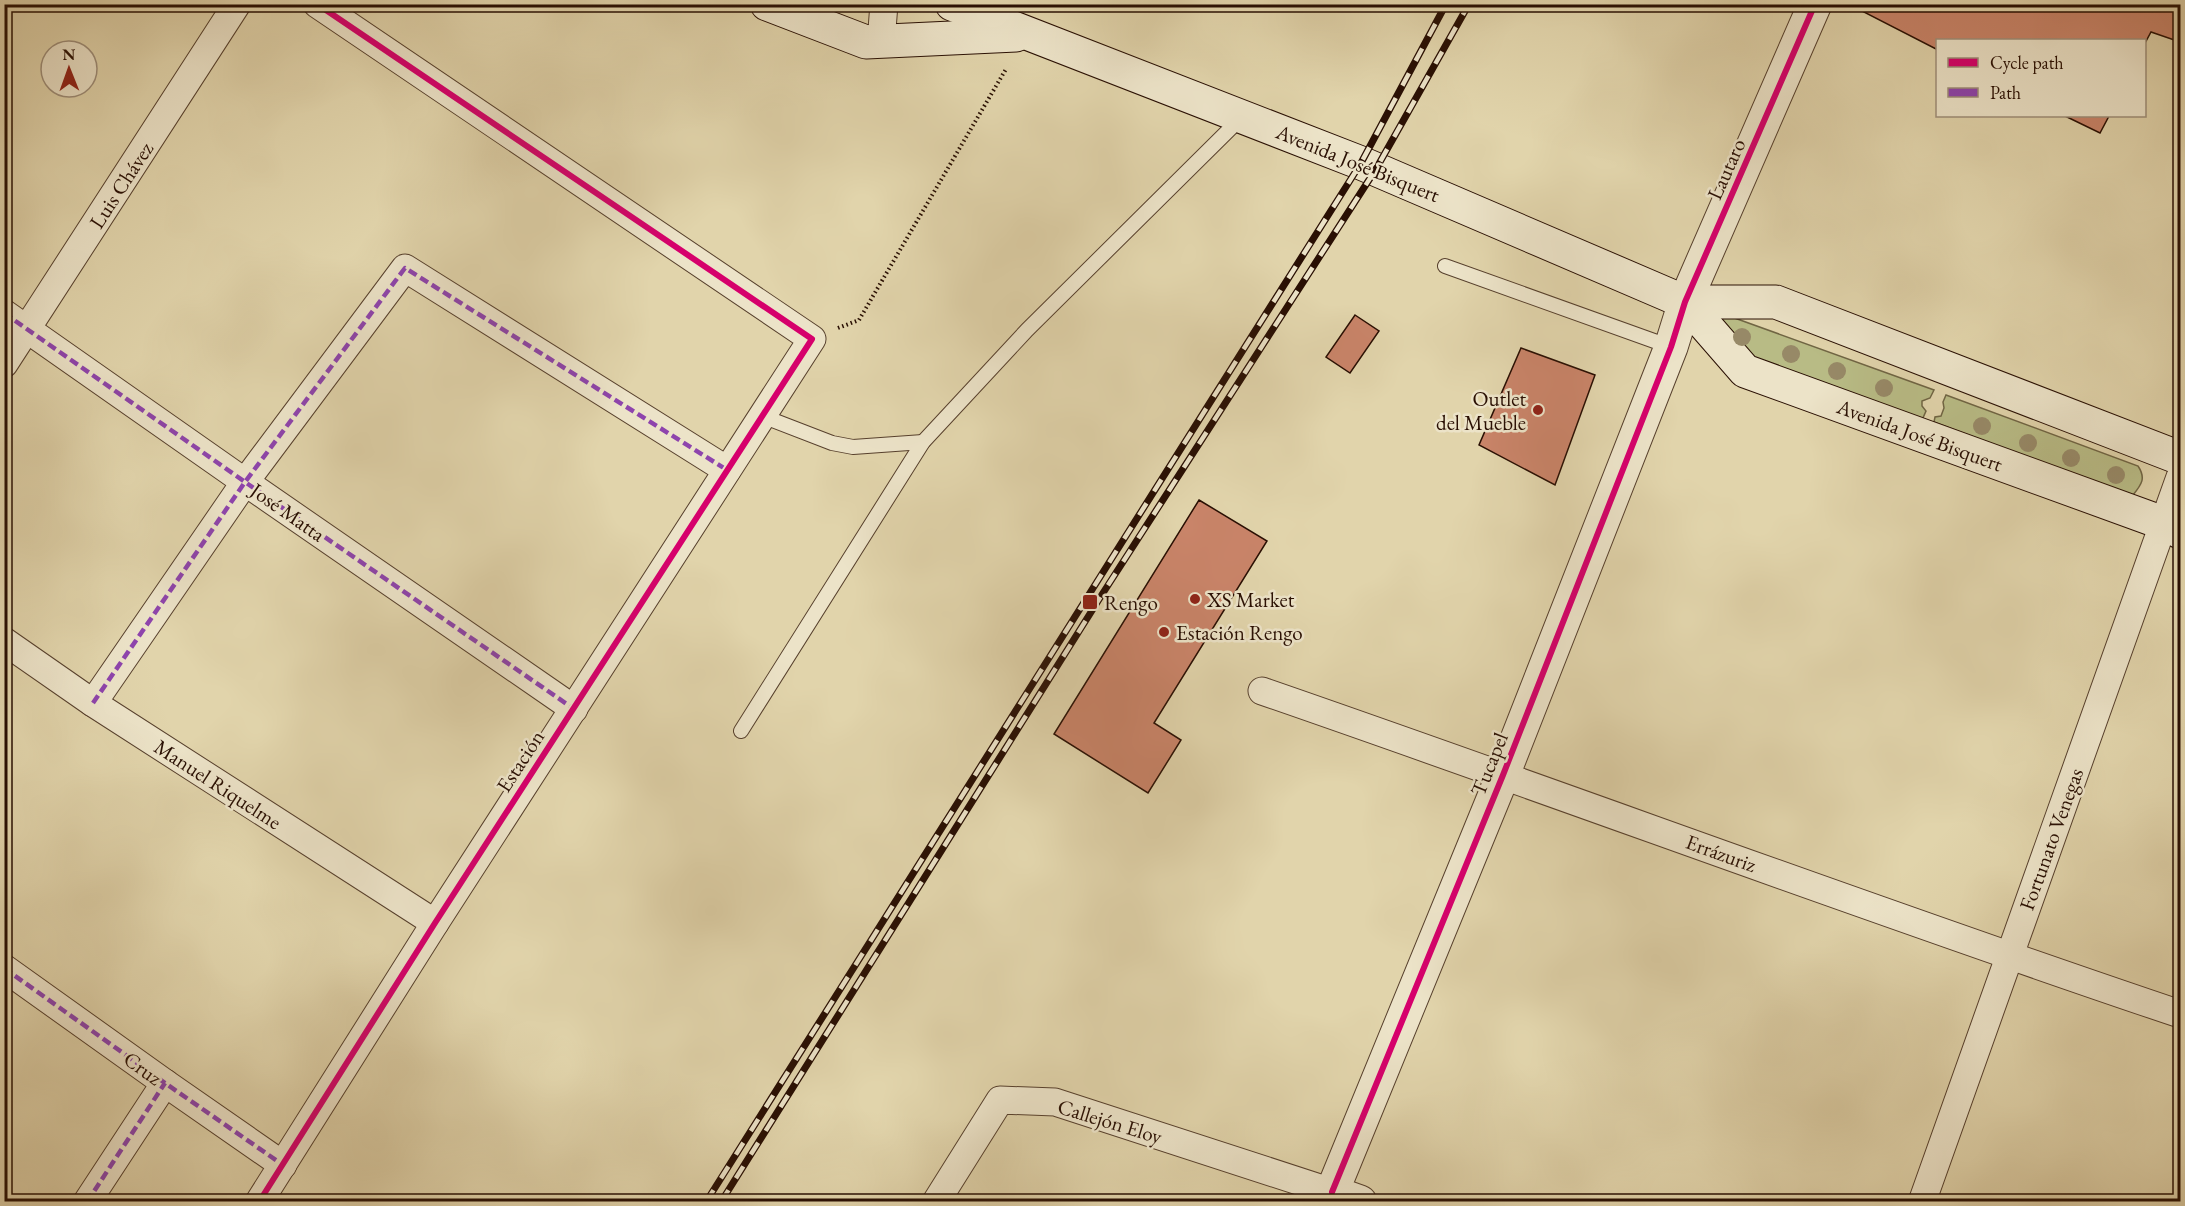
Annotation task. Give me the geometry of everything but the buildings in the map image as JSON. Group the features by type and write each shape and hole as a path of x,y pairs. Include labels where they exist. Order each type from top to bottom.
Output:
{"main road":[{"name":"Avenida José Bisquert","path":"767,4 866,42 1027,35"},
{"name":"Avenida José Bisquert","path":"952,4 1376,169 1685,302 1776,302 2181,458"},
{"name":"Lautaro","path":"1671,347 1685,302 1815,4"},
{"name":"Avenida José Bisquert","path":"1685,302 1745,371 2172,527"},
{"name":"Tucapel","path":"1346,1197 1503,774 1671,347"}],"street":[{"name":"Luis Chávez","path":"4,364 237,4"},
{"path":"317,4 812,339"},
{"path":"881,42 885,4"},
{"path":"93,703 245,482 405,268 727,471"},
{"name":"José Matta","path":"4,313 574,709"},
{"name":"Estación","path":"259,1202 435,923 812,339"},
{"name":"Fortunato Venegas","path":"1922,1202 2009,957 2172,527 2181,477"},
{"name":"Manuel Riquelme","path":"4,641 93,703 435,923"},
{"name":"Errázuriz","path":"1262,691 1503,774 2009,957 2181,1014"},
{"name":"Cruz","path":"4,968 283,1165"},
{"path":"87,1202 165,1083"},
{"name":"Callejón Eloy","path":"936,1202 1000,1100 1055,1102 1346,1197"}],"lane":[{"path":"741,731 923,442 1027,330 1242,117"},
{"path":"1445,266 1671,347"},
{"path":"762,416 832,443 853,447 923,442"}],"path":[{"path":"812,339 859,320 1027,35"}],"green space":[{"path":"1729,316 1934,390 1930,398 1922,401 1922,406 1926,411 1922,420 1721,346 1717,339 1722,317"},
{"path":"1946,395 2138,466 2142,474 2141,484 2133,495 2126,495 1934,422 1935,417 1941,416"}],"railway":[{"path":"706,1202 1361,163 1446,4"},
{"path":"721,1202 1103,593 1376,169 1469,4"}],"marked path":[{"path":"93,703 245,482 405,268 727,470"},
{"path":"4,313 574,709"},
{"path":"4,968 283,1165"},
{"path":"87,1202 165,1083"}],"cycle path":[{"path":"259,1202 435,923 812,339 317,4"},
{"path":"1332,1192 1503,775 1671,347 1685,302 1815,4"}],"place":[{"name":"Outlet del Mueble","path":"1538,410"},
{"name":"XS Market","path":"1195,599"},
{"name":"Rengo","path":"1090,602"},
{"name":"Estación Rengo","path":"1164,632"}]}
